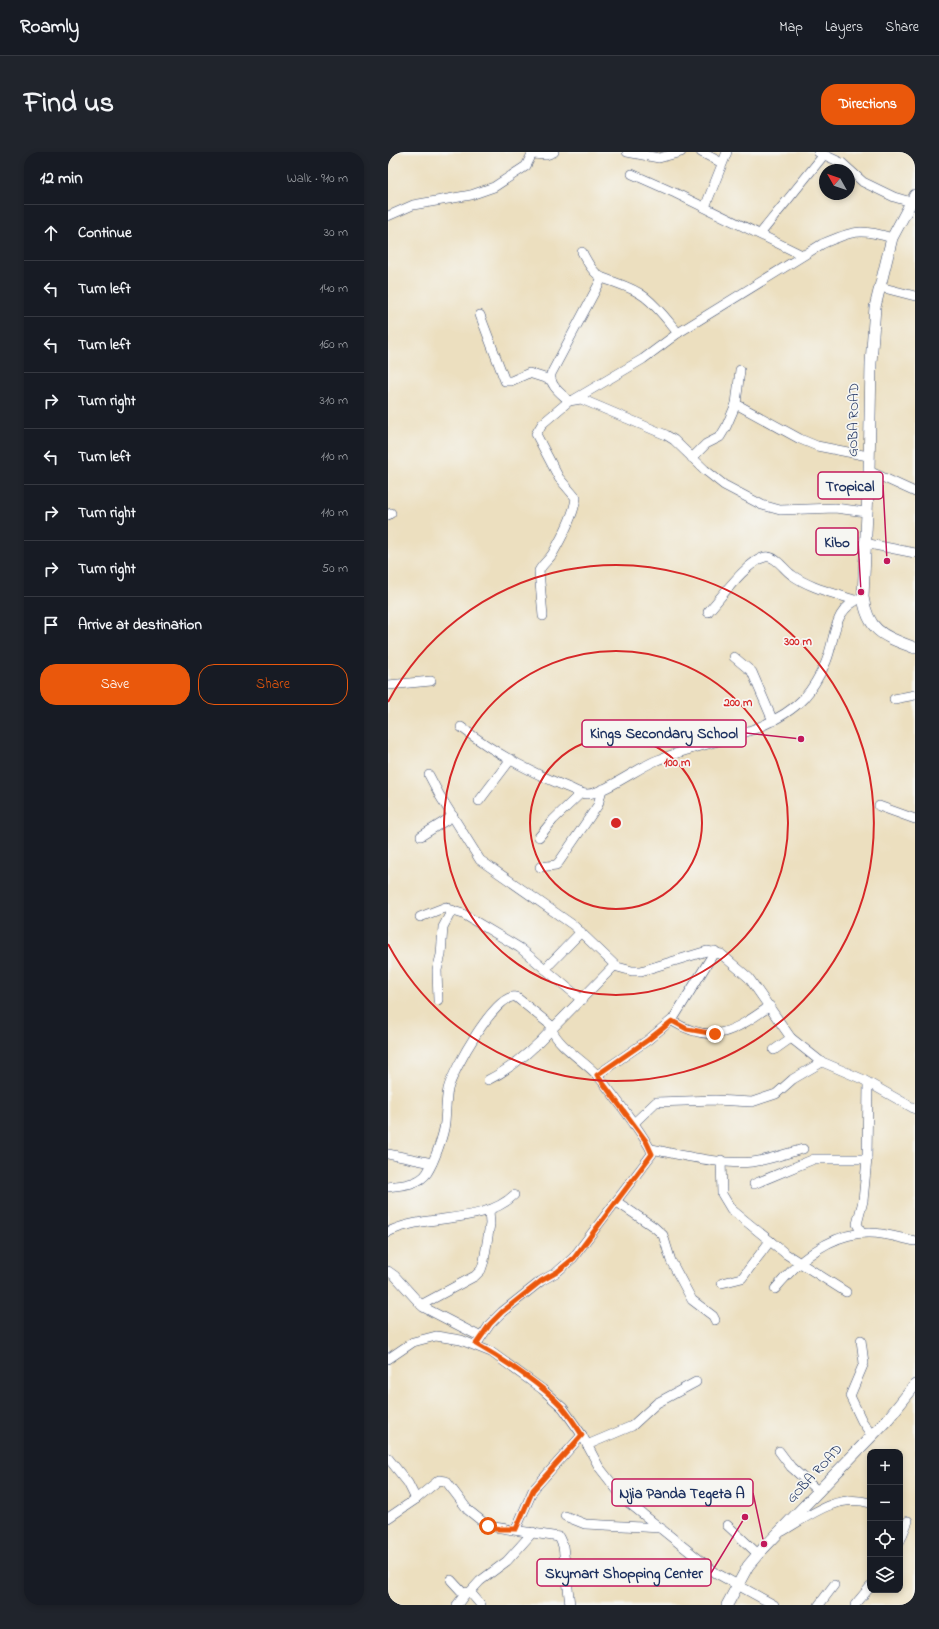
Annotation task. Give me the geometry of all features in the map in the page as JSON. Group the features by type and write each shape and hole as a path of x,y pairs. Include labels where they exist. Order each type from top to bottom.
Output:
{"main road":[{"name":"GOBA ROAD","path":"913,199 892,238 875,307 872,334 868,456 869,471 859,598 866,614 879,631 888,638 915,648"},
{"name":"GOBA ROAD","path":"738,1584 758,1554 780,1533 888,1419 915,1385"},
{"path":"727,1605 738,1584"}],"street":[{"path":"388,216 413,206 471,195 494,187 526,166 533,153 546,155 554,152"},
{"path":"627,152 659,158 681,152"},
{"path":"701,152 722,163"},
{"path":"705,207 727,152"},
{"path":"760,234 820,154 842,164 863,182 894,197 913,199"},
{"path":"632,174 705,207 802,255"},
{"path":"543,616 539,571 556,547 574,507 576,498 559,478 536,434 542,424 572,400 643,359 678,334 802,255 822,244 852,232 873,232 892,238"},
{"path":"582,252 589,265 602,278 625,285 644,297 678,334"},
{"path":"551,380 553,368 602,278"},
{"path":"880,287 915,296"},
{"path":"480,315 505,381 510,381 528,373 551,380 558,391 572,400 581,399 666,435 674,440 692,458 724,485 741,495 770,508 780,510 841,508 866,512"},
{"path":"692,458 706,444 720,436 736,404 740,370"},
{"path":"736,404 800,439 817,446 868,456"},
{"path":"869,471 915,492"},
{"path":"864,543 915,553"},
{"path":"708,612 743,573 754,563 767,557 774,559 790,574 802,582 859,598"},
{"path":"462,727 482,743 546,778 588,794 602,789 654,762 773,722 785,715 809,692 826,662 838,618 843,610 859,598"},
{"path":"734,658 751,670 773,722"},
{"path":"388,685 431,682"},
{"path":"894,699 915,695"},
{"path":"479,801 512,759"},
{"path":"429,775 440,796 480,860 582,932 615,965 627,970 641,971 707,950 715,951 724,955 743,971 770,1006 791,1038 822,1062 868,1082 915,1110"},
{"path":"540,867 556,865 560,862 598,805 602,789"},
{"path":"539,837 553,820 581,792"},
{"path":"879,806 915,819"},
{"path":"421,836 453,816"},
{"path":"420,917 446,907 447,909 463,914 520,948 582,1000"},
{"path":"438,1000 437,970 444,926 452,910"},
{"path":"545,969 582,932"},
{"path":"597,1075 648,1040 672,1021 715,951"},
{"path":"488,1080 519,1062 534,1049 552,1028 582,1000 615,965"},
{"path":"388,1187 412,1183 423,1178 428,1173 443,1132 446,1099 455,1070 481,1028 500,1003 507,998 516,997 552,1028 555,1035 562,1043 597,1075 651,1149 650,1158 574,1258 557,1272 541,1281 502,1312 490,1324 478,1341"},
{"path":"672,1021 687,1029 722,1034 733,1030 770,1006"},
{"path":"774,1050 791,1038"},
{"path":"633,1124 656,1102 715,1100 743,1103 759,1100 776,1094 793,1079 822,1062"},
{"path":"862,1233 857,1224 863,1201 867,1159 868,1082"},
{"path":"651,1149 721,1160 752,1162 803,1148"},
{"path":"388,1154 432,1163"},
{"path":"754,1184 814,1159 867,1159"},
{"path":"721,1160 721,1190 725,1200 733,1211 800,1263 846,1292"},
{"path":"388,1232 410,1223 489,1210 503,1205 514,1194"},
{"path":"617,1202 649,1223 663,1235 670,1261 692,1300 713,1316 715,1320"},
{"path":"421,1305 475,1276 481,1270 490,1224 489,1210"},
{"path":"775,1289 810,1254 835,1241 862,1233 871,1233 915,1241"},
{"path":"722,1283 742,1278 770,1241"},
{"path":"388,1270 421,1305 447,1320 478,1341 490,1352 542,1389 563,1408 582,1435 599,1467 619,1493 716,1573 774,1605"},
{"path":"388,1360 413,1342 430,1336 478,1341"},
{"path":"861,1340 864,1363 851,1390 850,1396 862,1422 872,1436"},
{"path":"587,1445 632,1426 658,1404 696,1382"},
{"path":"516,1529 533,1490 582,1435"},
{"path":"779,1451 791,1467 819,1492"},
{"path":"388,1458 408,1483 416,1499"},
{"path":"388,1518 416,1499 439,1480 446,1481 468,1510 483,1524 495,1529 516,1529 556,1535 561,1540 569,1586 570,1605"},
{"path":"780,1533 816,1512 842,1501 867,1503"},
{"path":"565,1516 585,1524 661,1528"},
{"path":"903,1534 908,1521"},
{"path":"727,1525 758,1554"},
{"path":"457,1605 480,1581 507,1561 533,1532"},
{"path":"451,1580 463,1593 468,1593 481,1605"},
{"path":"819,1605 834,1585"},
{"path":"855,1605 867,1590"}],"place":[{"name":"Tropical","path":"887,561"},
{"name":"Kibo","path":"861,592"},
{"name":"Kings Secondary School","path":"801,739"},
{"name":"Skymart Shopping Center","path":"745,1517"},
{"name":"Njia Panda Tegeta A","path":"764,1544"}],"route":[{"path":"488,1526 495,1529 516,1529 533,1490 582,1435 563,1408 542,1389 490,1352 476,1344 486,1328 502,1312 541,1281 566,1266 574,1258 632,1180 643,1168 652,1154 646,1141 597,1075 648,1040 672,1021 687,1029 715,1034"}]}
